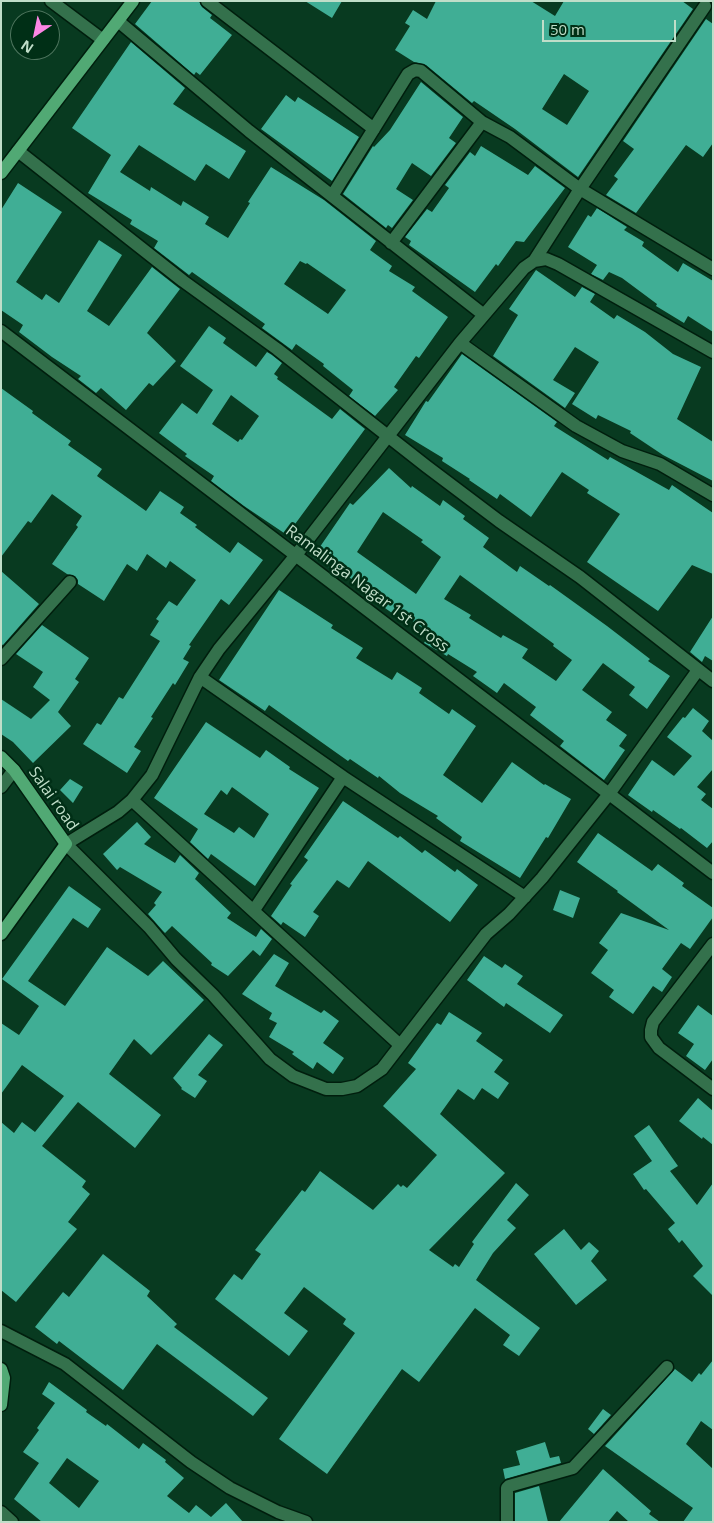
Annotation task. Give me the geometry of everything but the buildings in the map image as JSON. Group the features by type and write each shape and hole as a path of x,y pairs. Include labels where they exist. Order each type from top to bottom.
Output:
{"main road":[{"path":"1,173 133,1"},
{"name":"Salai road","path":"1,757 14,770 66,844 1,934"},
{"path":"1,1369 4,1378 1,1405"}],"street":[{"path":"51,1 103,40"},
{"path":"207,1 374,129"},
{"path":"698,670 609,794 542,878 486,934 382,1069 357,1086 342,1089 326,1089 293,1076 270,1059 213,995 66,844 118,812 132,800 152,775 200,677 219,649 296,555 460,343 515,276 534,261 580,189 705,7"},
{"path":"118,21 250,131 484,316"},
{"path":"332,196 408,74 415,70 421,71 482,122 510,137 580,189 713,269"},
{"path":"391,243 482,122"},
{"path":"18,151 183,281 277,349 499,521 580,577 713,681"},
{"path":"534,261 546,259 558,264 713,352"},
{"name":"Ramalinga Nagar 1st Cross","path":"1,330 713,873"},
{"path":"460,343 576,426 622,451 660,464 713,496"},
{"path":"1,659 70,582"},
{"path":"200,677 343,777 525,897"},
{"path":"1,788 14,770"},
{"path":"254,910 343,777"},
{"path":"132,800 400,1045"},
{"path":"713,944 653,1022 651,1037 659,1048 713,1089"},
{"path":"1,1331 66,1364 191,1462 230,1488 278,1512 306,1522"},
{"path":"507,1522 507,1488 509,1486 573,1468 667,1367"},
{"path":"1,1512 12,1522"}]}
